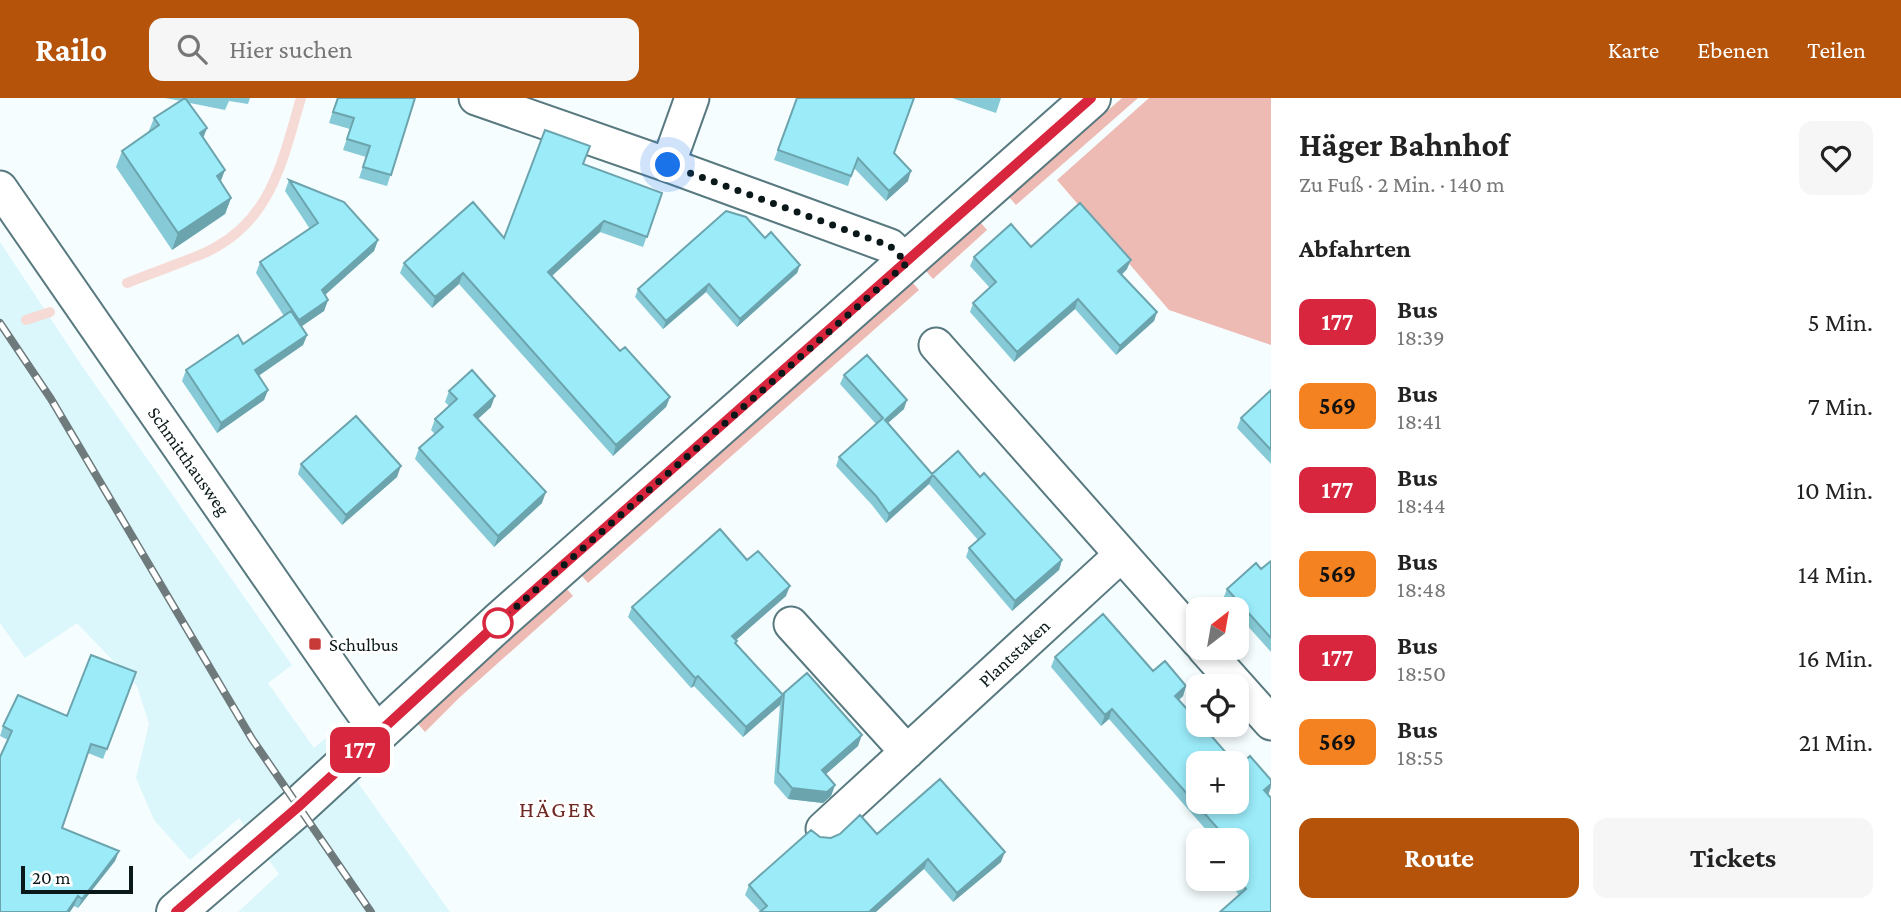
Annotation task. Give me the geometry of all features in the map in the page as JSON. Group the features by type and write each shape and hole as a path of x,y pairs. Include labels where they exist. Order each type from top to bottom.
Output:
{"main road":[{"path":"176,912 298,807 500,621 1091,98"}],"street":[{"path":"476,98 890,246 907,263"},
{"path":"668,165 692,98"},
{"name":"Schmitthausweg","path":"0,188 378,733"},
{"path":"936,345 1186,628"},
{"name":"Plantstaken","path":"823,829 1121,555"},
{"path":"791,624 907,752"},
{"path":"1215,660 1271,723"}],"shaded area":[{"path":"1122,98 1138,98 1016,205 1009,197"},
{"path":"1149,98 1271,98 1271,345 1169,310 1057,180"},
{"path":"981,223 987,230 933,279 926,271"},
{"path":"0,242 82,366 292,665 268,683 314,748 326,738 450,912 238,912 279,874 239,818 190,860 154,820 136,778 149,724 137,686 77,623 25,658 0,623"},
{"path":"913,283 919,290 588,583 582,576"},
{"path":"567,589 573,596 425,732 418,724 420,721"}],"building":[{"path":"185,98 207,128 200,133 225,170 217,176 231,198 178,233 122,151 159,125 154,118"},
{"path":"338,98 415,98 391,175 363,167 370,146 347,139 354,118 333,112"},
{"path":"797,98 914,98 894,153 911,171 889,191 858,158 851,176 778,150"},
{"path":"545,130 590,146 583,164 662,193 647,237 604,221 548,272 620,351 625,347 670,397 616,445 463,273 435,297 404,263 473,202 504,238"},
{"path":"289,180 344,202 378,240 322,290 328,300 299,320 260,262 318,223"},
{"path":"1080,203 1131,260 1118,271 1157,312 1120,346 1078,299 1017,352 973,303 996,282 974,257 1011,224 1031,247"},
{"path":"726,211 746,217 765,238 771,232 800,265 740,319 709,284 666,321 638,289"},
{"path":"291,311 307,335 255,370 268,390 221,423 186,370 238,335 243,344"},
{"path":"867,355 907,400 885,420 932,474 958,451 980,477 984,473 1062,560 1015,601 969,548 985,534 933,475 889,514 839,457 883,418 844,375"},
{"path":"472,370 495,396 474,415 546,492 498,536 419,448 443,427 435,419 457,399 449,391"},
{"path":"1271,390 1271,450 1241,418"},
{"path":"356,416 401,466 346,515 301,464"},
{"path":"720,529 747,560 758,551 790,586 732,636 737,641 735,643 783,695 746,727 698,676 695,678 632,607"},
{"path":"1271,561 1271,638 1250,615 1250,597 1234,597 1227,589 1256,563 1261,569"},
{"path":"1103,614 1153,671 1165,661 1186,686 1175,696 1186,708 1186,737 1212,737 1225,751 1186,751 1186,793 1112,709 1105,715 1055,657"},
{"path":"91,655 136,672 107,749 91,744 62,828 119,851 82,899 78,896 67,912 0,912 0,757 12,731 3,726 18,695 67,716"},
{"path":"807,673 862,735 822,770 835,785 827,792 792,788 778,772 784,693"},
{"path":"1250,756 1271,780 1271,784 1264,790 1271,798 1271,912 1220,912 1244,891 1249,891 1249,828 1217,828 1205,814 1249,814"},
{"path":"940,779 1005,852 957,893 928,859 869,912 760,912 767,906 749,885 811,830 820,837 831,838 840,834 860,815 877,834"}],"waterway":[{"path":"127,283 209,251 235,234 251,219 274,182 301,98"},
{"path":"26,320 50,312"}],"railway":[{"path":"0,323 51,399 252,739 371,912"}],"bus line":[{"name":"177","path":"176,912 298,807 500,621 1091,98"}],"place":[{"name":"Schulbus","path":"315,644"}],"district":[{"name":"HÄGER","path":"558,809"}],"route":[{"path":"498,623 907,263 890,246 668,165"}]}
